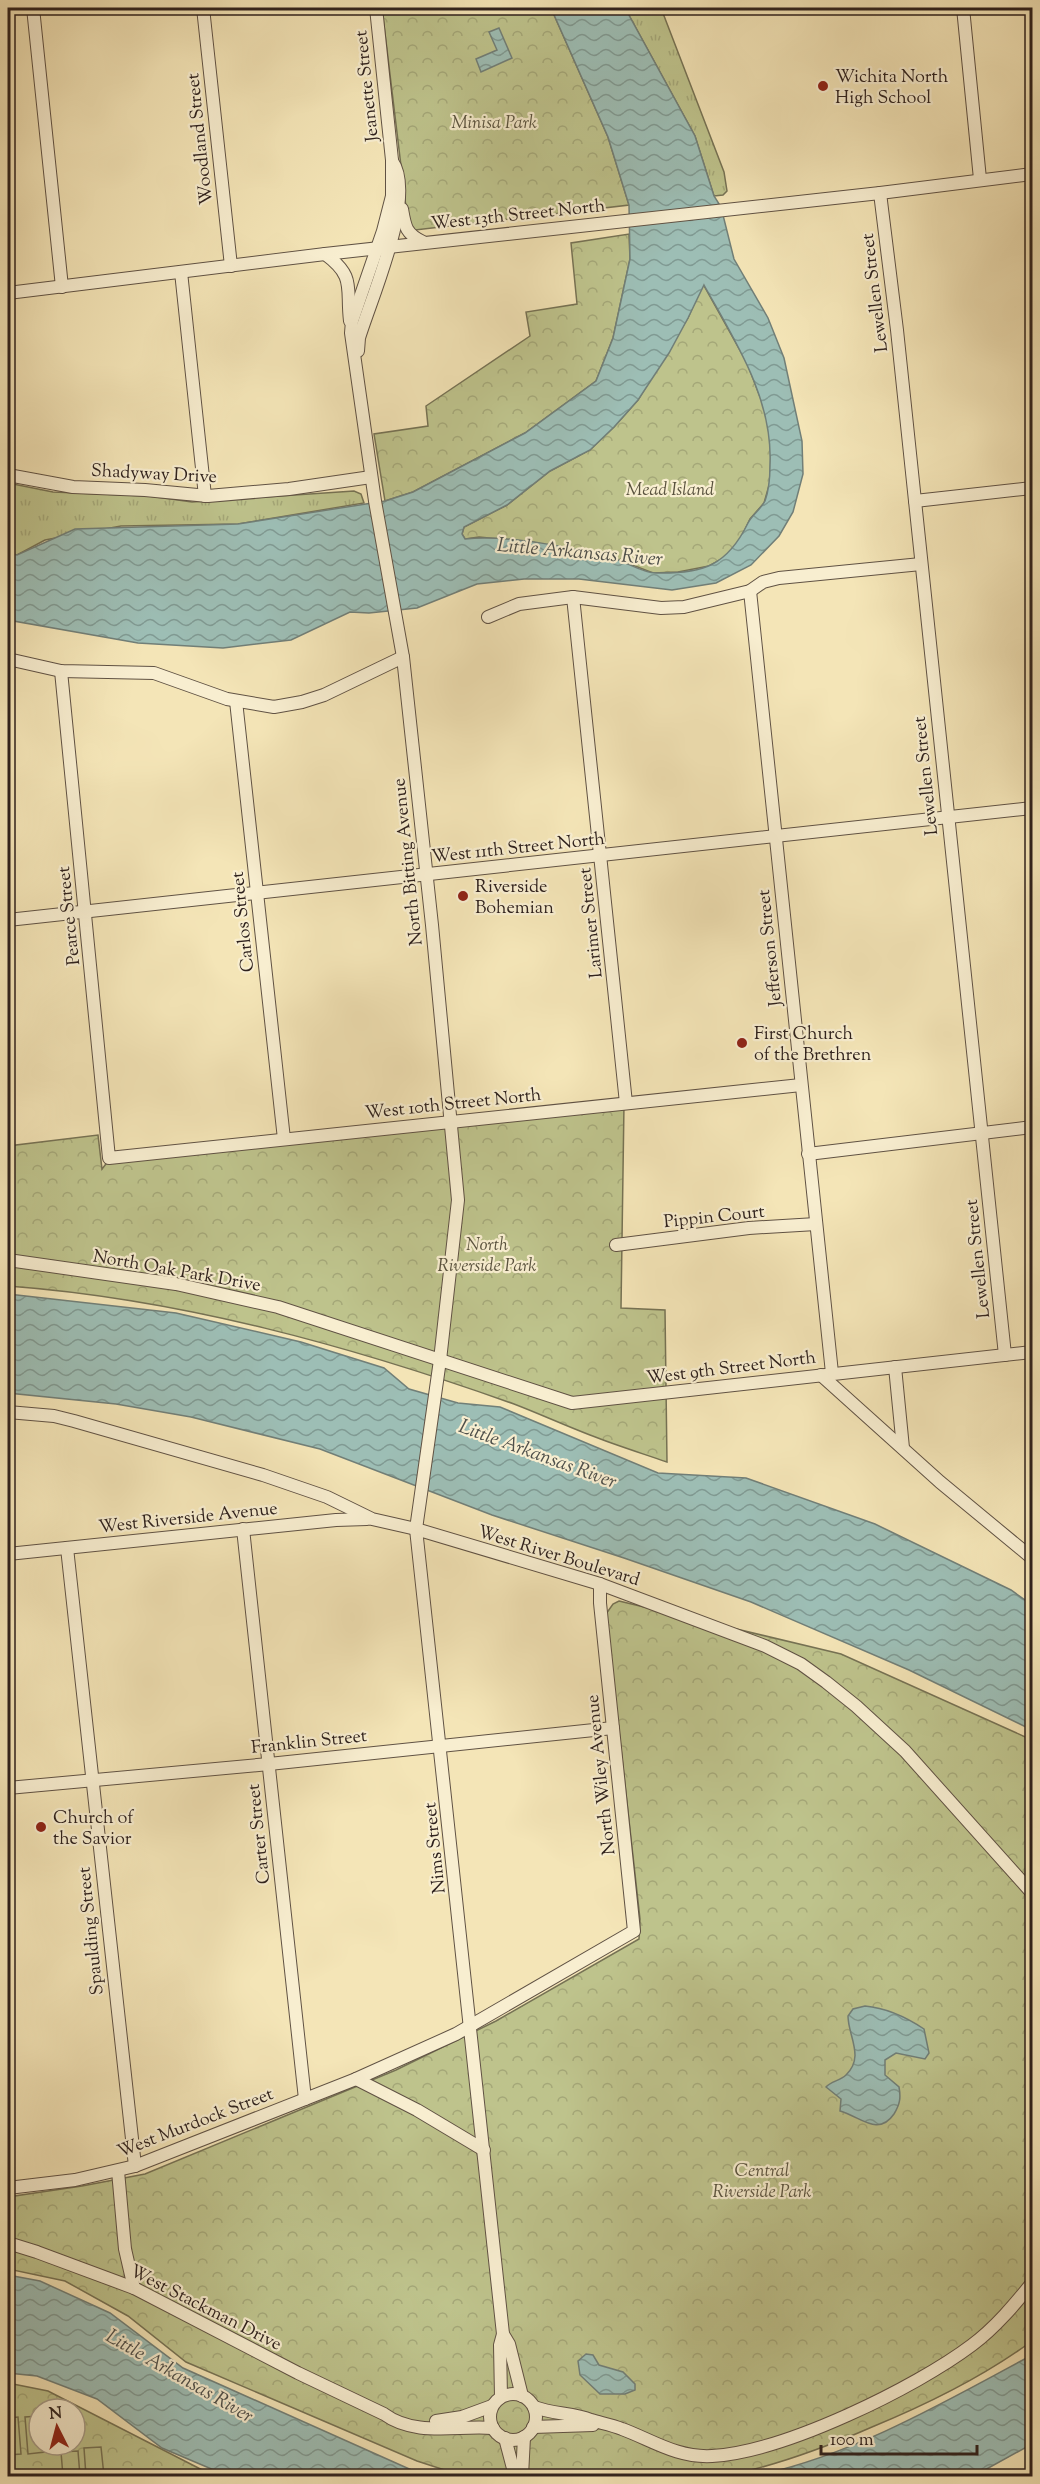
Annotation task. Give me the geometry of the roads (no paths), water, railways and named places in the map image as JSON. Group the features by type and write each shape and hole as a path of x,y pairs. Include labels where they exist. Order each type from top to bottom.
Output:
{"street":[{"path":"33,8 62,287"},
{"name":"Woodland Street","path":"203,8 231,266"},
{"name":"Jeanette Street","path":"376,8 392,160 392,196 383,231 382,247"},
{"path":"963,8 980,179"},
{"name":"Jeanette Street","path":"382,247 400,202 399,175 392,160"},
{"name":"West 13th Street North","path":"8,293 382,247 880,193 1032,174"},
{"name":"Lewellen Street","path":"880,193 915,501 1005,1355"},
{"path":"400,202 405,229 411,236 424,243"},
{"name":"North Bitting Avenue","path":"382,247 352,321 351,333 357,362 371,477 403,657 458,1200 440,1360"},
{"name":"North Bitting Avenue","path":"357,362 359,338 382,247"},
{"path":"325,254 345,272 349,283 351,333"},
{"path":"181,272 205,496"},
{"name":"Shadyway Drive","path":"8,474 73,487 145,490 205,496 289,489 371,477"},
{"path":"915,501 1032,488"},
{"path":"488,617 519,604 573,597 662,608 684,607 750,591 763,582 779,578 921,564"},
{"name":"Jefferson Street","path":"750,591 816,1224 827,1374"},
{"name":"Larimer Street","path":"573,597 626,1103"},
{"path":"8,660 60,671 154,674 236,701 274,707 324,695 403,657"},
{"name":"Pearce Street","path":"60,671 86,911 109,1158"},
{"name":"Carlos Street","path":"236,701 284,1139"},
{"name":"West 11th Street North","path":"8,920 601,857 1032,808"},
{"name":"West 10th Street North","path":"109,1158 801,1085"},
{"path":"808,1154 1032,1127"},
{"name":"Pippin Court","path":"616,1245 749,1228 816,1224"},
{"name":"North Oak Park Drive","path":"8,1260 176,1284 236,1297 278,1307 440,1360"},
{"name":"West 9th Street North","path":"440,1360 572,1403 1032,1352"},
{"name":"Nims Street","path":"440,1360 416,1529 503,2334 500,2345 496,2402"},
{"path":"895,1367 903,1448"},
{"path":"827,1374 903,1448 1031,1556"},
{"name":"West River Boulevard","path":"8,1412 54,1416 263,1475 327,1497 372,1519 416,1529 600,1584 765,1646 801,1664 856,1706 905,1751 1032,1893"},
{"name":"West Riverside Avenue","path":"8,1554 336,1520 372,1519"},
{"name":"Carter Street","path":"243,1529 305,2099"},
{"name":"Spaulding Street","path":"67,1548 135,2166"},
{"name":"North Wiley Avenue","path":"600,1584 634,1931"},
{"name":"Franklin Street","path":"8,1788 269,1764 614,1728"},
{"name":"West River Boulevard","path":"1018,1878 1032,1900"},
{"name":"West Murdock Street","path":"8,2188 65,2181 135,2166 356,2079 470,2027 634,1931"},
{"path":"356,2079 417,2110 484,2150"},
{"path":"118,2171 125,2249 134,2288"},
{"name":"West Stackman Drive","path":"8,2243 134,2288 394,2422 408,2426 493,2428"},
{"path":"515,2476 505,2438 493,2428 490,2421 496,2402 515,2394 522,2396 534,2407 547,2412 589,2419 622,2429 676,2453 711,2456 732,2453 777,2441 864,2406 952,2359 975,2343 1032,2283"},
{"name":"Nims Street","path":"503,2334 509,2344 522,2396"},
{"name":"West Stackman Drive","path":"384,2415 424,2422 441,2421 479,2412 496,2402"},
{"path":"522,2476 524,2437 536,2421 534,2407"},
{"path":"533,2427 603,2424"},
{"path":"505,2438 524,2437"}],"water":[{"name":"Little Arkansas River","path":"551,8 625,8 695,136 714,196 721,207 734,259 768,318 784,358 802,441 803,474 793,512 779,536 751,565 716,583 672,590 579,579 524,579 477,584 417,608 369,613 350,612 291,640 223,648 138,643 8,620 8,553 17,555 75,529 238,524 385,501 413,492 525,433 596,381 613,338 630,259 629,205 608,137","holes":["704,285 750,371 759,393 769,440 769,483 765,501 731,549 722,558 700,569 687,572 656,573 646,572 602,555 563,547 500,538 465,539 462,534 464,527 507,505 550,471 590,450 614,427 638,400 669,353"]},
{"path":"499,28 512,58 481,72 476,59 497,50 489,32"},
{"name":"Little Arkansas River","path":"8,1294 176,1313 301,1342 384,1368 409,1389 458,1403 500,1407 658,1473 746,1478 875,1524 1011,1590 1032,1605 1032,1730 909,1670 751,1602 492,1515 320,1449 191,1417 116,1404 8,1393"},
{"path":"865,2006 896,2014 924,2029 929,2053 925,2059 896,2053 885,2060 885,2075 899,2087 900,2098 894,2114 888,2121 875,2125 840,2111 841,2099 826,2087 844,2077 852,2068 855,2054 848,2016 853,2009"},
{"name":"Little Arkansas River","path":"8,2275 40,2281 110,2313 183,2368 425,2476 228,2476 162,2448 97,2399 37,2376 8,2373"},
{"path":"586,2354 593,2355 599,2365 623,2372 635,2384 635,2390 625,2394 600,2394 580,2375 578,2361"},
{"path":"1032,2355 1032,2444 974,2476 754,2476 827,2455 897,2426"}],"place":[{"name":"Wichita North High School","path":"823,86"},
{"name":"Riverside Bohemian","path":"463,896"},
{"name":"First Church of the Brethren","path":"742,1043"},
{"name":"Church of the Savior","path":"41,1827"}],"park label":[{"name":"Minisa Park","path":"494,122"},
{"name":"Mead Island","path":"670,489"},
{"name":"North Riverside Park","path":"487,1254"},
{"name":"Central Riverside Park","path":"762,2180"}]}
